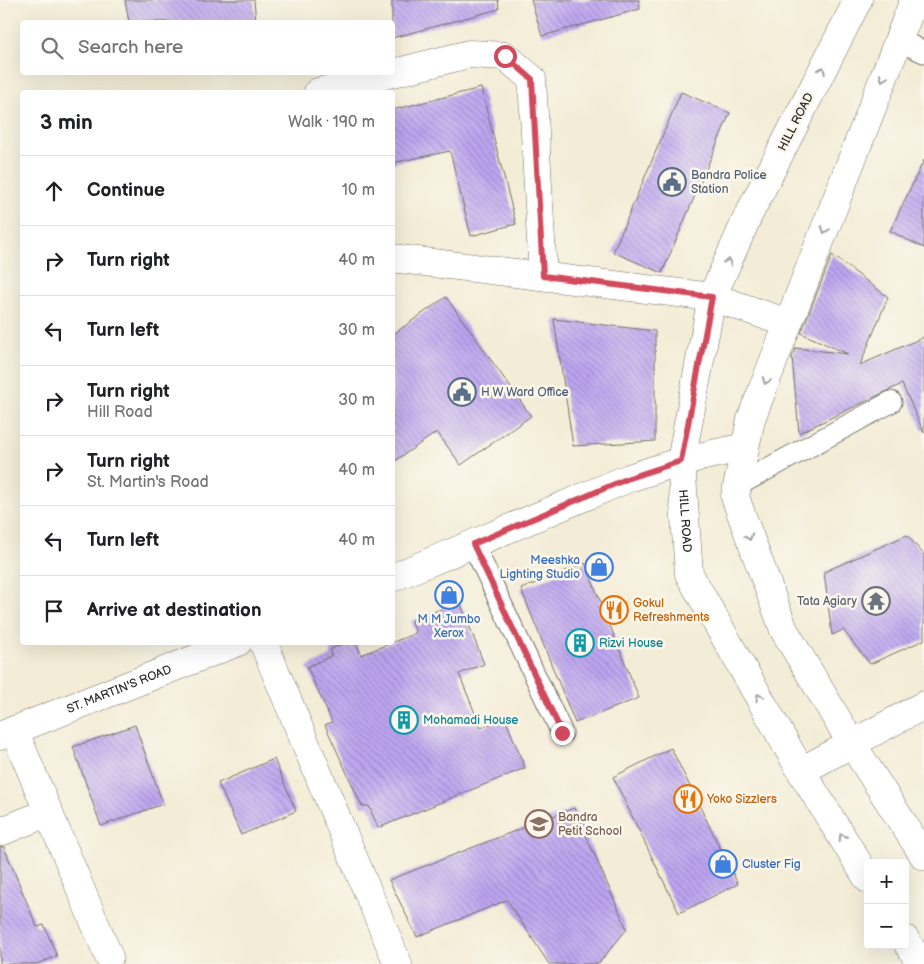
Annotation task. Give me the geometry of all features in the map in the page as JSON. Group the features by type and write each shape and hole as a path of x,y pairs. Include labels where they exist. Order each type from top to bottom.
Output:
{"street":[{"name":"HILL ROAD","path":"858,0 748,216 712,297 681,461 689,574 801,771 864,873"},
{"path":"914,0 751,419 735,497 784,630 852,744 924,856"},
{"path":"395,73 469,54 505,56 532,79 543,276"},
{"path":"326,90 386,75"},
{"path":"395,258 712,297 788,323"},
{"path":"395,577 629,478 681,461 745,447"},
{"name":"ST. MARTIN'S ROAD","path":"7,733 230,645"},
{"path":"264,645 398,964"},
{"path":"801,771 924,705"},
{"path":"7,733 49,812 109,957"},
{"path":"0,832 49,812"},
{"path":"909,945 921,964"}],"lane":[{"path":"898,40 924,52"},
{"path":"738,485 891,402"},
{"path":"473,544 562,733"}],"building":[{"path":"125,0 254,0 256,20 129,20"},
{"path":"392,0 498,0 499,9 395,37 395,20 392,20"},
{"path":"531,0 639,0 640,9 542,36"},
{"path":"481,88 516,224 471,236 450,151 395,162 395,109"},
{"name":"Bandra Police Station","path":"681,92 730,113 662,273 613,252"},
{"path":"924,160 924,248 890,231"},
{"path":"832,255 888,297 860,365 924,337 924,433 902,384 799,433 792,357 796,348 848,354 801,333"},
{"name":"H W Ward Office","path":"446,297 531,416 461,465 437,432 395,461 395,333"},
{"path":"554,319 655,331 655,441 573,446"},
{"name":"Tata Agiary","path":"907,535 924,555 924,640 870,664 843,630 832,635 824,572"},
{"name":"Rizvi House","path":"585,563 639,698 575,723 521,589"},
{"name":"Mohamadi House","path":"460,602 484,664 459,674 481,728 505,718 525,768 378,828 369,806 362,806 325,725 332,722 307,667 331,656 331,649 340,645 357,645 361,655 386,645 395,645 395,641 416,633 411,621"},
{"path":"135,725 163,804 101,826 73,747"},
{"path":"671,748 738,884 679,913 613,777"},
{"path":"274,759 296,811 241,835 218,783"},
{"path":"574,808 627,929 598,964 549,964 507,900 417,937 389,880"},
{"path":"0,847 4,847 37,927 44,925 57,956 37,964 0,964"}],"place":[{"name":"Bandra Police Station","path":"672,182"},
{"name":"H W Ward Office","path":"462,392"},
{"name":"Meeshka Lighting Studio","path":"599,567"},
{"name":"M M Jumbo Xerox","path":"449,595"},
{"name":"Tata Agiary","path":"876,601"},
{"name":"Gokul Refreshments","path":"614,610"},
{"name":"Rizvi House","path":"580,643"},
{"name":"Mohamadi House","path":"404,720"},
{"name":"Yoko Sizzlers","path":"688,799"},
{"name":"Bandra Petit School","path":"539,824"},
{"name":"Cluster Fig","path":"723,864"}],"route":[{"path":"505,56 532,79 543,276 712,297 681,461 629,478 473,544 562,733"}]}
